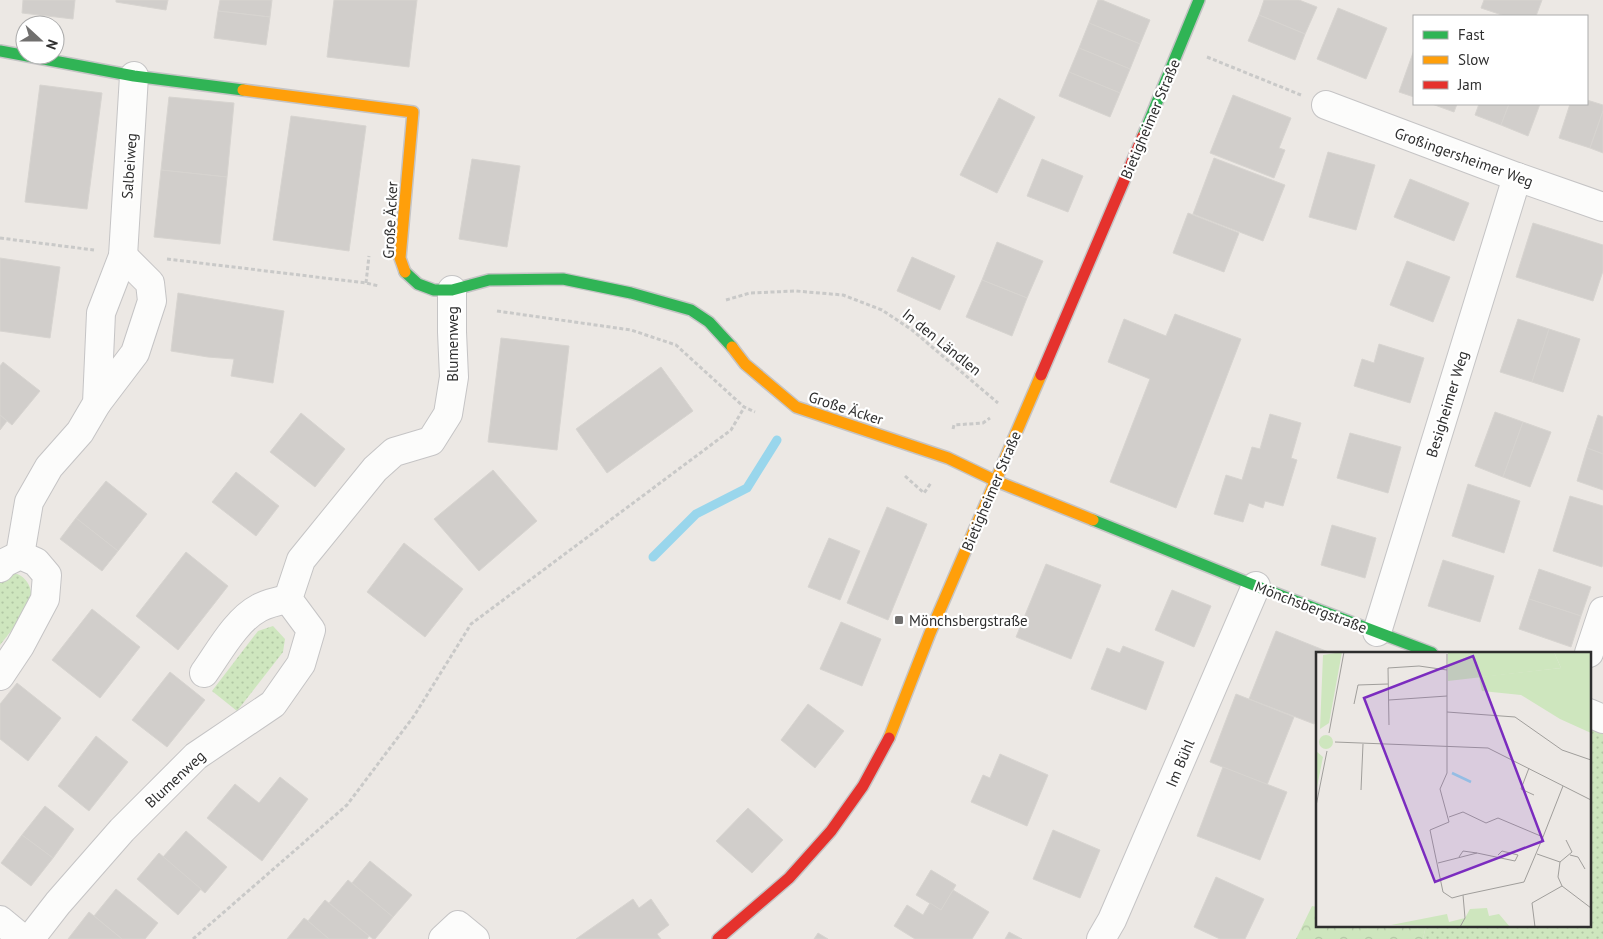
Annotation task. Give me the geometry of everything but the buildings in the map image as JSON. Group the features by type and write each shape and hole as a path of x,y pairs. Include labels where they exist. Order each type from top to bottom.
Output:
{"street":[{"name":"Bietigheimer Straße","path":"718,939 789,878 831,831 863,786 887,743 930,633 1199,0"},
{"name":"Große Äcker","path":"0,51 134,76 412,112 400,258 404,271 418,284 452,296 489,280 563,279 631,293 691,310 710,322 729,342 745,364 796,407 948,458 996,481"},
{"name":"Salbeiweg","path":"97,403 101,313 124,256 134,76"},
{"name":"Großingersheimer Weg","path":"1326,105 1517,177 1603,207"},
{"name":"Besigheimer Weg","path":"1377,632 1517,177"},
{"name":"Salbeiweg","path":"0,676 20,646 45,599 47,575 36,562 10,562 29,502 49,466 80,432 97,403 135,353 152,301 150,283 124,256"},
{"name":"Blumenweg","path":"30,939 58,903 122,830 196,756 273,704 301,664 311,630 288,599 301,560 375,469 394,452 431,441 448,414 454,377 452,296"},
{"name":"Mönchsbergstraße","path":"996,481 1256,586 1429,652"},
{"name":"Im Bühl","path":"1100,939 1112,920 1256,586"},
{"path":"204,673 240,621 257,609 288,599"},
{"path":"1589,652 1603,611"},
{"path":"1590,713 1603,719"},
{"path":"0,920 23,939"},
{"path":"443,939 458,925 475,939"}],"path":[{"path":"1181,46 1326,105"},
{"path":"0,238 108,252 124,256 167,259 366,283 386,288"},
{"name":"In den Ländlen","path":"691,310 750,294 796,291 844,295 882,310 912,330 1004,408 1020,424"},
{"path":"452,296 493,310 631,330 676,346 744,407 762,414"},
{"path":"193,939 347,805 414,716 471,624 731,430 762,378"},
{"path":"898,472 906,476 924,493 948,458 954,425 983,423 1004,408"}],"green space":[{"path":"4,573 17,574 25,579 30,587 31,602 30,607 0,645 0,578"},
{"path":"273,626 285,639 283,652 237,711 212,691 258,631"},
{"path":"1590,722 1603,727 1603,939 1423,939 1426,926 1590,926"},
{"path":"1312,906 1316,907 1316,926 1426,926 1423,939 1296,939"}],"waterway":[{"path":"653,557 696,514 747,488 777,440"}],"traffic: fast":[{"path":"1143,136 1199,0"},
{"path":"0,51 134,76 243,90"},
{"path":"405,272 418,284 434,290 452,290 489,280 563,279 631,293 691,310 709,322 732,347"},
{"path":"1093,520 1256,586 1429,652"}],"traffic: slow":[{"path":"243,90 413,112 400,258 405,272"},
{"path":"732,347 745,364 796,407 948,458 996,481 1093,520"},
{"path":"889,738 930,633 1041,375"}],"traffic: jam":[{"path":"1041,375 1143,136"},
{"path":"718,939 789,878 831,831 863,786 889,738"}],"place":[{"name":"Mönchsbergstraße","path":"899,620"}]}
